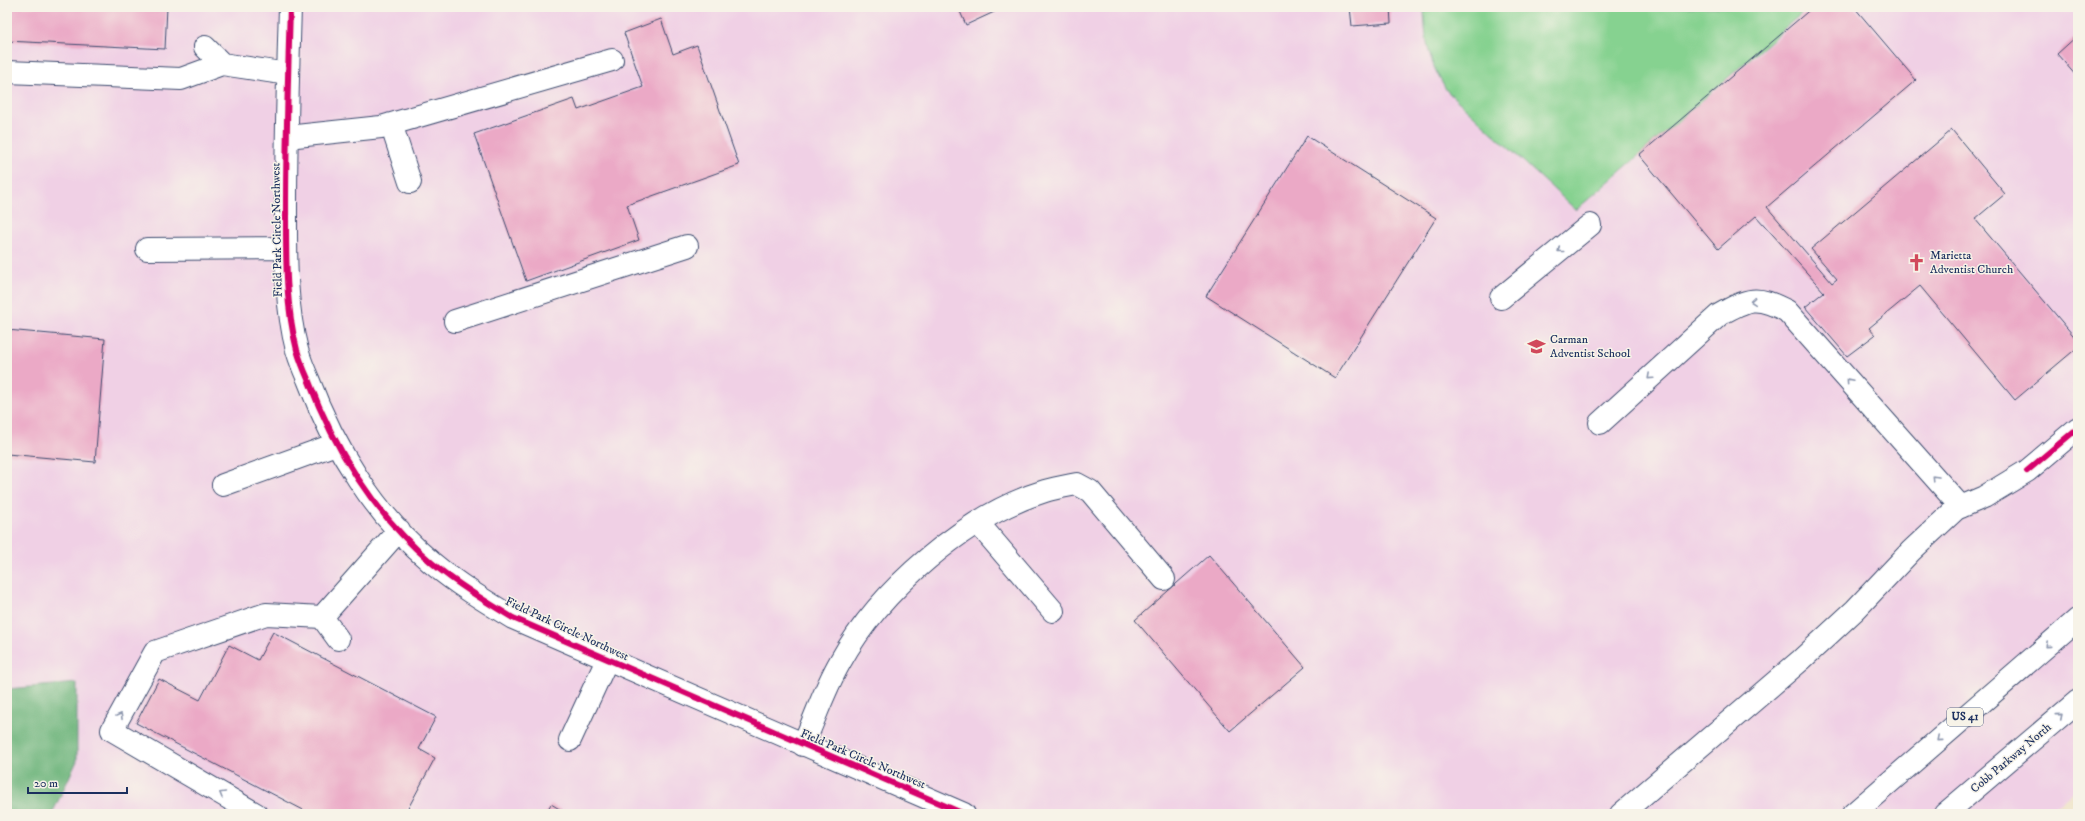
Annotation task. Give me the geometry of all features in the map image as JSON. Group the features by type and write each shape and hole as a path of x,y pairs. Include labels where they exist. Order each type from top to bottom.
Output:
{"street":[{"name":"Field Park Circle Northwest","path":"290,7 286,248 288,296 297,350 316,401 336,444 363,486 399,530 431,563 471,593 513,618 964,814"},
{"path":"205,47 222,64"},
{"path":"287,137 391,124 612,60"},
{"path":"7,72 181,79 222,64 288,74"},
{"path":"391,124 410,182"},
{"path":"1501,298 1590,225"},
{"path":"455,321 687,246"},
{"path":"147,249 286,248"},
{"path":"1600,423 1719,314 1741,302 1765,300 1787,311 1961,507"},
{"path":"1621,814 1778,681 1855,610 1911,551 1956,509 1984,497 2027,471 2078,428"},
{"path":"222,485 336,444"},
{"path":"803,745 840,662 861,629 883,602 918,567 952,540 1008,505 1045,491 1077,484 1090,491 1164,579"},
{"path":"978,523 1053,611"},
{"path":"322,617 399,530"},
{"path":"256,814 112,730 155,652 266,614 322,617"},
{"path":"322,617 338,639"},
{"name":"US 41","path":"1853,814 2078,619"},
{"path":"570,740 607,660"},
{"name":"Cobb Parkway North","path":"1945,814 2078,702"}],"shaded area":[{"path":"7,7 2078,7 2078,787 2046,814 52,814 77,761 77,684 7,689"}],"green space":[{"path":"1424,7 1809,7 1576,210 1447,91 1436,70 1429,51 1425,31"},
{"path":"77,683 77,761 52,814 7,814 7,689"}],"building":[{"path":"7,7 167,7 165,49 7,41"},
{"path":"958,7 1005,7 966,25"},
{"path":"1350,7 1390,7 1391,23 1352,26"},
{"path":"1813,7 1854,7 1916,80 1767,207 1832,283 1837,279 1811,249 1952,130 2005,194 1975,219 2078,341 2078,347 2015,400 1920,286 1869,328 1875,335 1847,356 1805,307 1824,292 1756,216 1718,249 1639,155"},
{"path":"661,19 673,54 697,45 739,165 627,205 639,240 526,281 474,134 574,99 578,110 643,87 624,33"},
{"path":"2078,35 2078,78 2057,54"},
{"path":"1307,136 1436,218 1335,378 1206,296"},
{"path":"7,330 105,339 95,462 7,454"},
{"path":"1209,555 1305,667 1230,731 1135,620"},
{"path":"273,632 436,717 419,749 435,758 405,814 311,814 136,723 159,679 200,700 229,645 258,660"},
{"path":"551,804 568,814 545,814"}],"cycle path":[{"path":"290,7 286,243 288,297 293,333 302,365 330,431 358,479 392,524 411,544 451,578 513,618 964,814"},
{"path":"2027,471 2078,428"}],"place":[{"name":"Marietta Adventist Church","path":"1917,262"},
{"name":"Carman Adventist School","path":"1537,346"}]}
